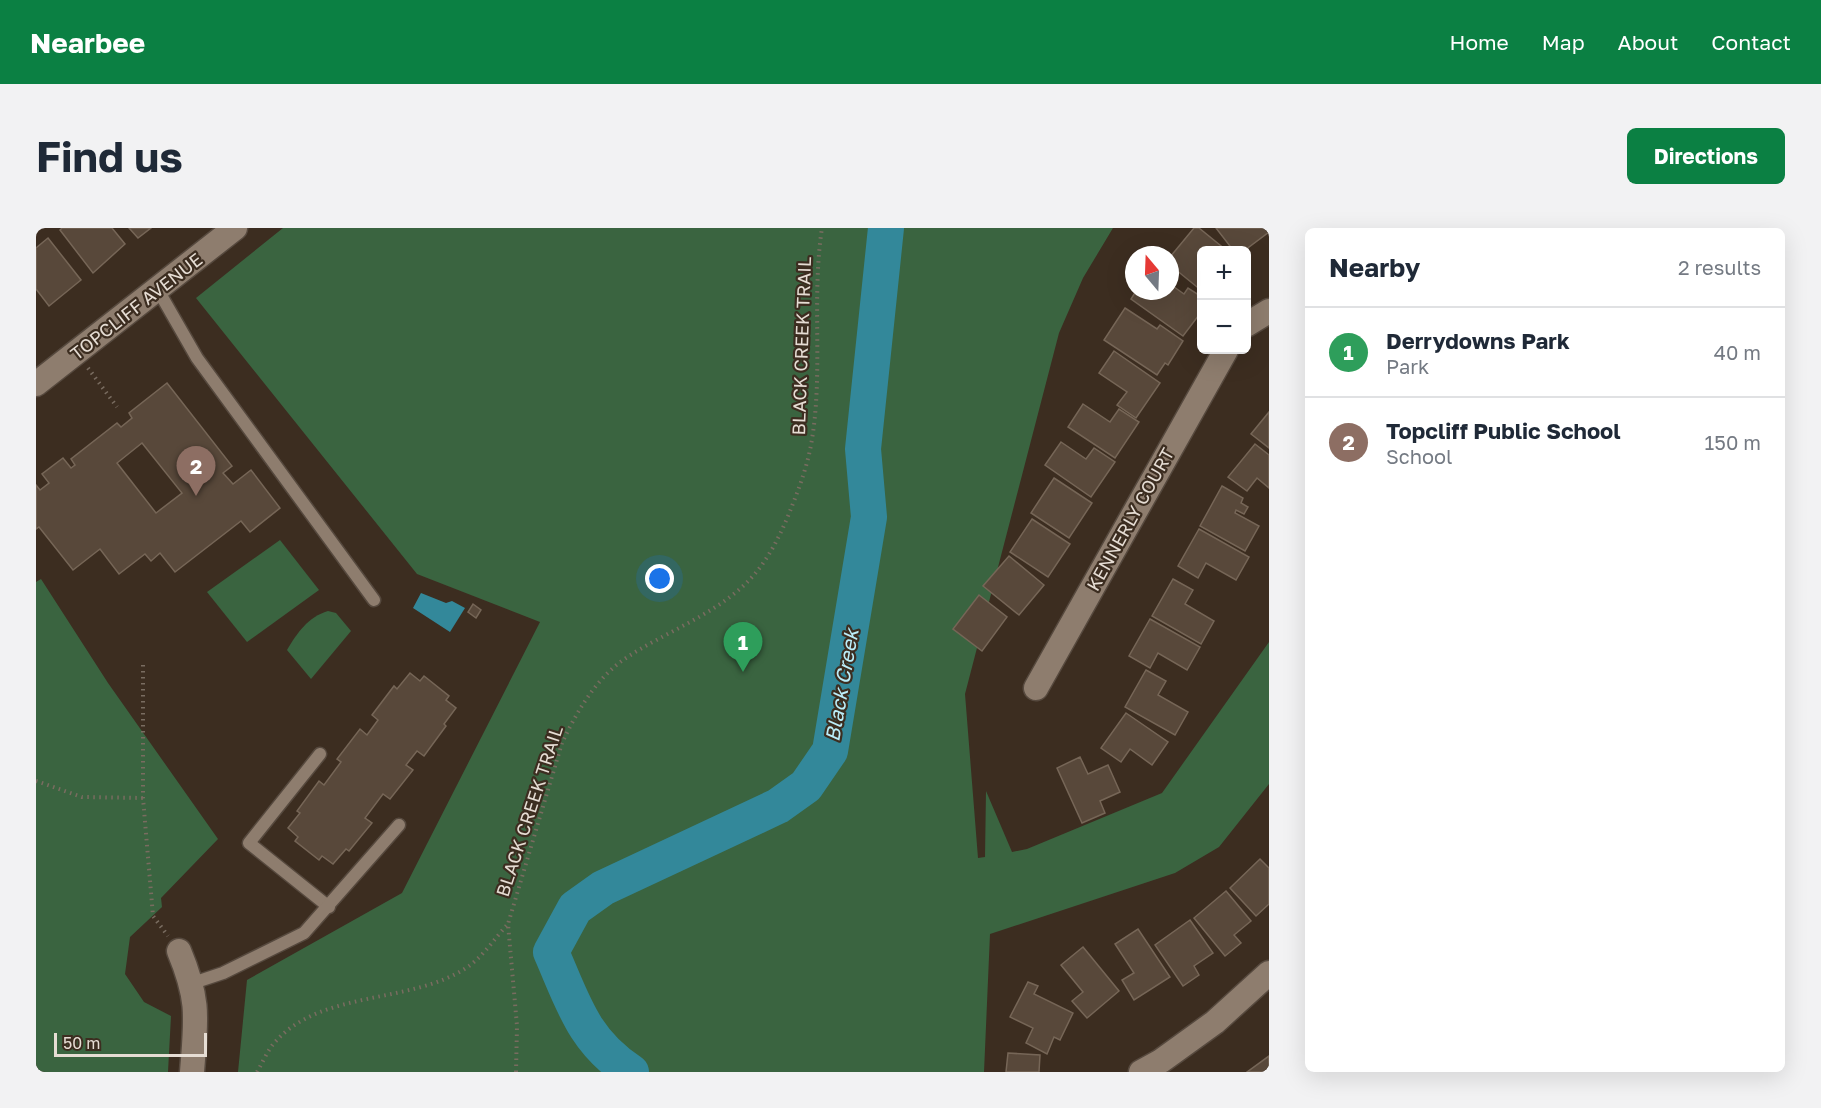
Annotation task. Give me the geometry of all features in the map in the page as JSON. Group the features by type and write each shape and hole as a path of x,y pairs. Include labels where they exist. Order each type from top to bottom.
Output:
{"street":[{"name":"TOPCLIFF AVENUE","path":"36,384 235,228"},
{"path":"1251,322 1269,311"},
{"name":"KENNERLY COURT","path":"1036,688 1224,354"},
{"path":"179,951 193,983 196,1005 192,1072"},
{"path":"1141,1072 1161,1062 1215,1022 1269,973"}],"lane":[{"path":"158,290 197,358 374,600"},
{"path":"320,754 249,843 328,906"},
{"path":"193,983 223,973 303,933 399,825"}],"path":[{"name":"BLACK CREEK TRAIL","path":"516,1072 517,1026 508,924 551,774 576,715 596,687 621,661 735,592 759,570 784,527 805,468 815,412 817,279 822,228"},
{"path":"76,353 117,407"},
{"path":"143,665 143,798 153,916 179,951"},
{"path":"36,781 82,797 143,798"},
{"path":"257,1072 275,1042 292,1026 316,1013 433,983 467,968 508,924"}],"green space":[{"path":"283,228 1113,228 1083,278 1059,333 965,694 978,858 985,857 986,791 1012,852 1027,849 1162,793 1269,642 1269,784 1219,847 1175,873 990,934 984,1072 238,1072 247,980 402,893 540,622 417,574 196,298"},
{"path":"280,540 319,590 247,642 207,592"},
{"path":"41,579 108,683 218,839 161,898 162,907 130,937 125,974 144,1002 171,1016 168,1072 36,1072 36,582"},
{"path":"328,611 336,613 351,631 311,679 287,650 309,621"}],"water":[{"path":"421,593 446,603 452,601 465,608 450,632 413,608"}],"building":[{"path":"62,228 112,228 125,244 93,273 60,230"},
{"path":"129,228 151,228 138,238"},
{"path":"1194,228 1199,228 1221,246 1197,246 1197,287 1179,272 1179,246"},
{"path":"1216,228 1269,228 1269,232 1250,246 1230,246"},
{"path":"48,238 81,280 49,306 36,289 36,248"},
{"path":"1188,288 1197,294 1197,318 1183,336 1132,300 1179,300 1179,290 1184,294"},
{"path":"1125,308 1157,329 1160,325 1183,341 1168,365 1165,363 1157,375 1104,340"},
{"path":"1114,351 1160,383 1136,418 1117,405 1127,392 1099,373"},
{"path":"167,383 232,466 223,473 233,484 251,470 280,508 250,532 241,521 175,572 160,553 151,561 145,554 119,574 100,549 73,570 39,527 36,529 36,485 40,490 49,483 42,474 63,458 71,468 75,465 71,459 117,423 121,427 132,418 129,413","holes":["142,443 182,493 156,513 117,463"]},
{"path":"1083,404 1110,422 1119,409 1139,422 1115,458 1068,427"},
{"path":"1269,412 1269,448 1251,434"},
{"path":"1061,442 1086,459 1094,448 1115,462 1091,497 1045,465"},
{"path":"1255,444 1269,455 1269,488 1257,478 1247,491 1228,477"},
{"path":"1054,478 1092,503 1069,538 1031,513"},
{"path":"1222,486 1243,498 1241,503 1248,507 1244,514 1236,510 1235,513 1259,526 1245,551 1200,526"},
{"path":"1032,519 1070,544 1048,577 1010,552"},
{"path":"1199,529 1249,557 1236,580 1206,563 1198,578 1178,566"},
{"path":"1009,556 1044,585 1019,615 983,586"},
{"path":"1173,579 1193,590 1185,604 1214,621 1201,644 1152,616"},
{"path":"979,595 1007,617 982,651 953,629"},
{"path":"473,604 481,610 476,618 468,612"},
{"path":"1150,619 1200,647 1187,670 1158,653 1150,668 1129,656"},
{"path":"1146,670 1166,681 1158,695 1188,712 1175,735 1125,707"},
{"path":"410,673 420,681 424,676 449,696 446,700 456,708 424,756 417,751 406,765 413,770 390,799 383,794 365,818 372,823 349,851 346,849 333,864 322,856 319,860 295,841 298,837 288,828 300,813 297,811 319,781 324,785 341,762 337,759 360,729 367,735 378,720 372,715 394,686 397,689"},
{"path":"1126,713 1168,742 1152,765 1130,749 1121,762 1101,748"},
{"path":"1080,757 1088,774 1108,765 1120,792 1100,801 1105,813 1082,823 1057,768"},
{"path":"1260,859 1269,868 1269,904 1256,916 1230,888"},
{"path":"1226,891 1251,921 1234,935 1241,943 1225,956 1194,918"},
{"path":"1190,920 1213,953 1194,966 1199,975 1183,986 1155,945"},
{"path":"1138,929 1170,977 1134,1000 1122,980 1134,973 1115,944"},
{"path":"1083,947 1119,991 1087,1018 1072,1001 1083,992 1061,965"},
{"path":"1028,982 1038,986 1034,994 1073,1013 1060,1040 1054,1037 1047,1054 1026,1043 1033,1028 1010,1017"},
{"path":"1008,1053 1040,1055 1039,1072 1006,1072"},
{"path":"1269,1056 1269,1072 1247,1072"}],"waterway":[{"name":"Black Creek","path":"631,1072 615,1060 590,1034 573,1004 551,952 575,908 603,888 778,806 806,786 830,751 869,517 863,449 886,228"}],"place":[{"name":"Topcliff Public School","path":"196,496"},
{"name":"Derrydowns Park","path":"743,672"}]}
